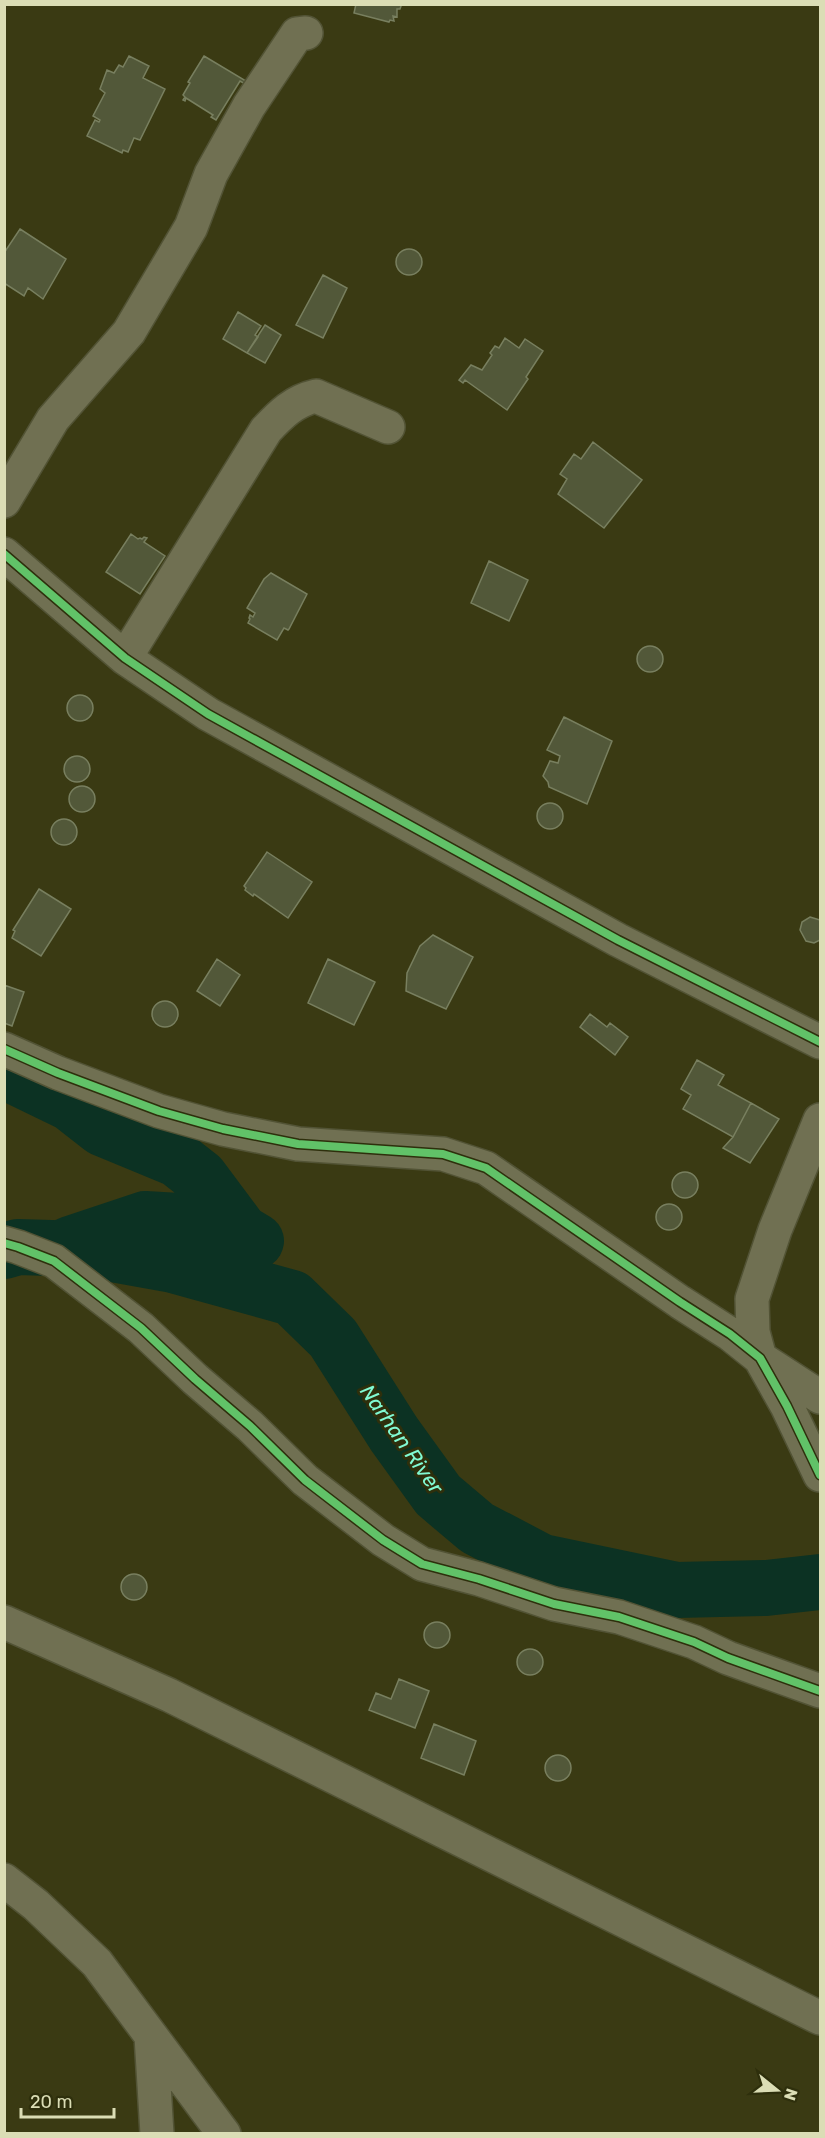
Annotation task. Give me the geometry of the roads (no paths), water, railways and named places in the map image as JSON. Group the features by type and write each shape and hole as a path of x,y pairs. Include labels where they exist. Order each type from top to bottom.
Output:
{"street":[{"path":"4,501 53,419 129,332 191,227 211,174 249,106 297,34 306,33"},
{"path":"125,658 266,430 284,410 304,399 316,396 388,427"},
{"path":"4,554 125,658 208,714 618,940 820,1042"},
{"path":"4,1049 58,1073 159,1111 223,1129 298,1144 443,1154 486,1168 820,1397"},
{"path":"820,1120 775,1230 752,1299 753,1332 760,1358 788,1406 820,1475"},
{"path":"4,1243 54,1261 141,1328 195,1379 250,1426 305,1480 384,1540 422,1564 479,1579 554,1604 619,1617 694,1642 728,1658 820,1691"},
{"path":"4,1622 169,1695 820,2018"},
{"path":"4,1880 36,1905 97,1963 224,2133"},
{"path":"151,2036 157,2133"}],"waterway":[{"name":"Narhan River","path":"4,1071 70,1103 102,1128 177,1159 200,1177 241,1232"},
{"path":"70,1244 145,1219 212,1223 241,1232 256,1241"},
{"name":"Narhan River","path":"4,1251 18,1247 84,1249 173,1265 292,1298 333,1338 394,1434 438,1495 477,1528 542,1562 676,1590 766,1588 820,1582"}]}
